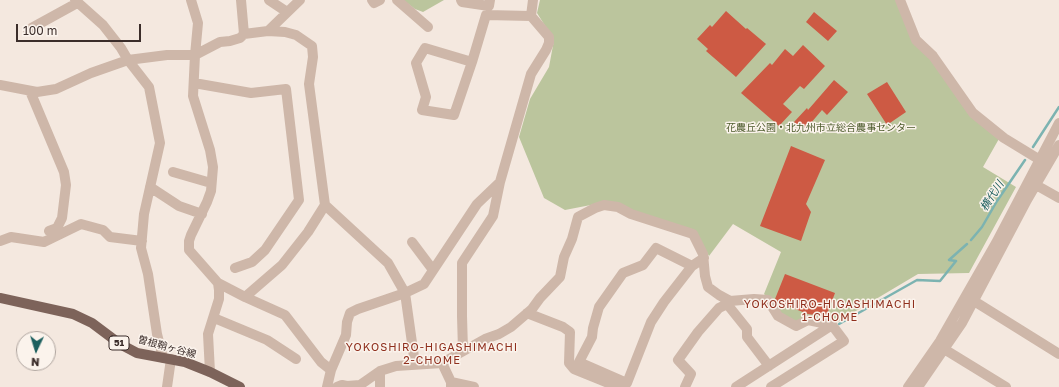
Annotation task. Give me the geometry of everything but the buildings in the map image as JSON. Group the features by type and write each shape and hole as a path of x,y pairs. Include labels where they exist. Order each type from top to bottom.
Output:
{"main road":[{"name":"曽根鞘ヶ谷線","path":"0,298 73,314 92,323 120,344 137,353 185,362 210,372 240,387"}],"street":[{"path":"192,0 198,23 193,96 210,150 213,167 211,191 202,214 191,235 189,250 218,283 285,315 321,362 331,370"},
{"path":"241,0 244,34"},
{"path":"269,0 287,12"},
{"path":"268,31 300,0"},
{"path":"372,0 374,3 380,0"},
{"path":"397,0 428,27"},
{"path":"461,0 462,2 489,6 490,0"},
{"path":"463,350 462,263 493,216 500,182 531,74 549,43 549,37 531,16 533,0"},
{"path":"900,0 916,40 933,56 973,114 1004,138 1044,162"},
{"path":"28,30 76,1 103,25 149,87 160,143 144,214 141,248 148,274 157,334 167,359 166,387"},
{"path":"472,62 425,48 416,63 426,98 422,110 454,115 472,62 486,15 531,16"},
{"path":"0,85 37,92 56,89 91,73 128,60 167,55 195,55 220,42 240,38 244,34 268,31 296,34 312,46 313,57 309,84 326,204 388,263 405,293 415,364"},
{"path":"194,83 251,93 286,88 299,200 265,250 252,262 235,268"},
{"path":"30,91 64,172 66,185 62,218 57,228 49,231"},
{"path":"908,387 971,297 1036,185 1059,123"},
{"path":"918,387 962,323 971,297 1016,206 1044,162 1059,145"},
{"path":"173,172 211,183"},
{"path":"327,387 331,370 346,335 347,322 350,313 405,293 424,284 477,204 500,182"},
{"path":"1036,185 1059,198"},
{"path":"150,188 179,206 202,214"},
{"path":"245,297 282,265 308,232 326,204"},
{"path":"337,387 342,385 360,385 380,371 396,366 442,363 484,339 499,334 511,327 527,313 560,277 564,257 572,239 578,217 604,205 618,207 631,214 693,234 703,254 705,276 708,287 728,303 747,329 747,337 769,366"},
{"path":"0,241 11,237 44,242 80,224 103,230 110,237 142,241"},
{"path":"412,242 433,270"},
{"path":"692,266 656,248 643,265 623,273 599,307 592,337 579,362 627,383 651,322 664,302 692,266 704,258"},
{"path":"210,372 208,334 220,299 218,283"},
{"path":"971,297 1059,354"},
{"path":"685,387 691,374 678,360 698,332 719,308 728,303 754,299 768,300 778,316 796,326 808,320 832,325 844,341 771,387"},
{"path":"527,313 563,327 570,332 569,363 574,369 618,387"},
{"path":"214,318 267,340 296,359"},
{"path":"736,387 832,325"},
{"path":"944,348 1006,387"},
{"path":"442,363 451,385 474,387"},
{"path":"380,371 380,387"}],"green space":[{"path":"403,0 444,0 423,12 415,9"},
{"name":"花農丘公園・北九州市立総合農事センター","path":"540,0 899,0 916,42 1000,137 983,167 1016,187 969,273 918,274 834,324 797,323 780,315 776,307 764,294 781,252 733,224 709,256 696,233 601,203 565,210 544,198 519,137 530,99 549,67 554,40 537,13"}],"waterway":[{"name":"横代川","path":"1033,147 1059,107"},
{"name":"横代川","path":"971,240 982,227 997,201 1025,160"},
{"name":"横代川","path":"839,324 917,280 940,281 956,261 949,260 967,244"}],"district":[{"name":"YOKOSHIRO-HIGASHIMACHI 1-CHOME","path":"830,311"},
{"name":"YOKOSHIRO-HIGASHIMACHI 2-CHOME","path":"432,354"}]}
